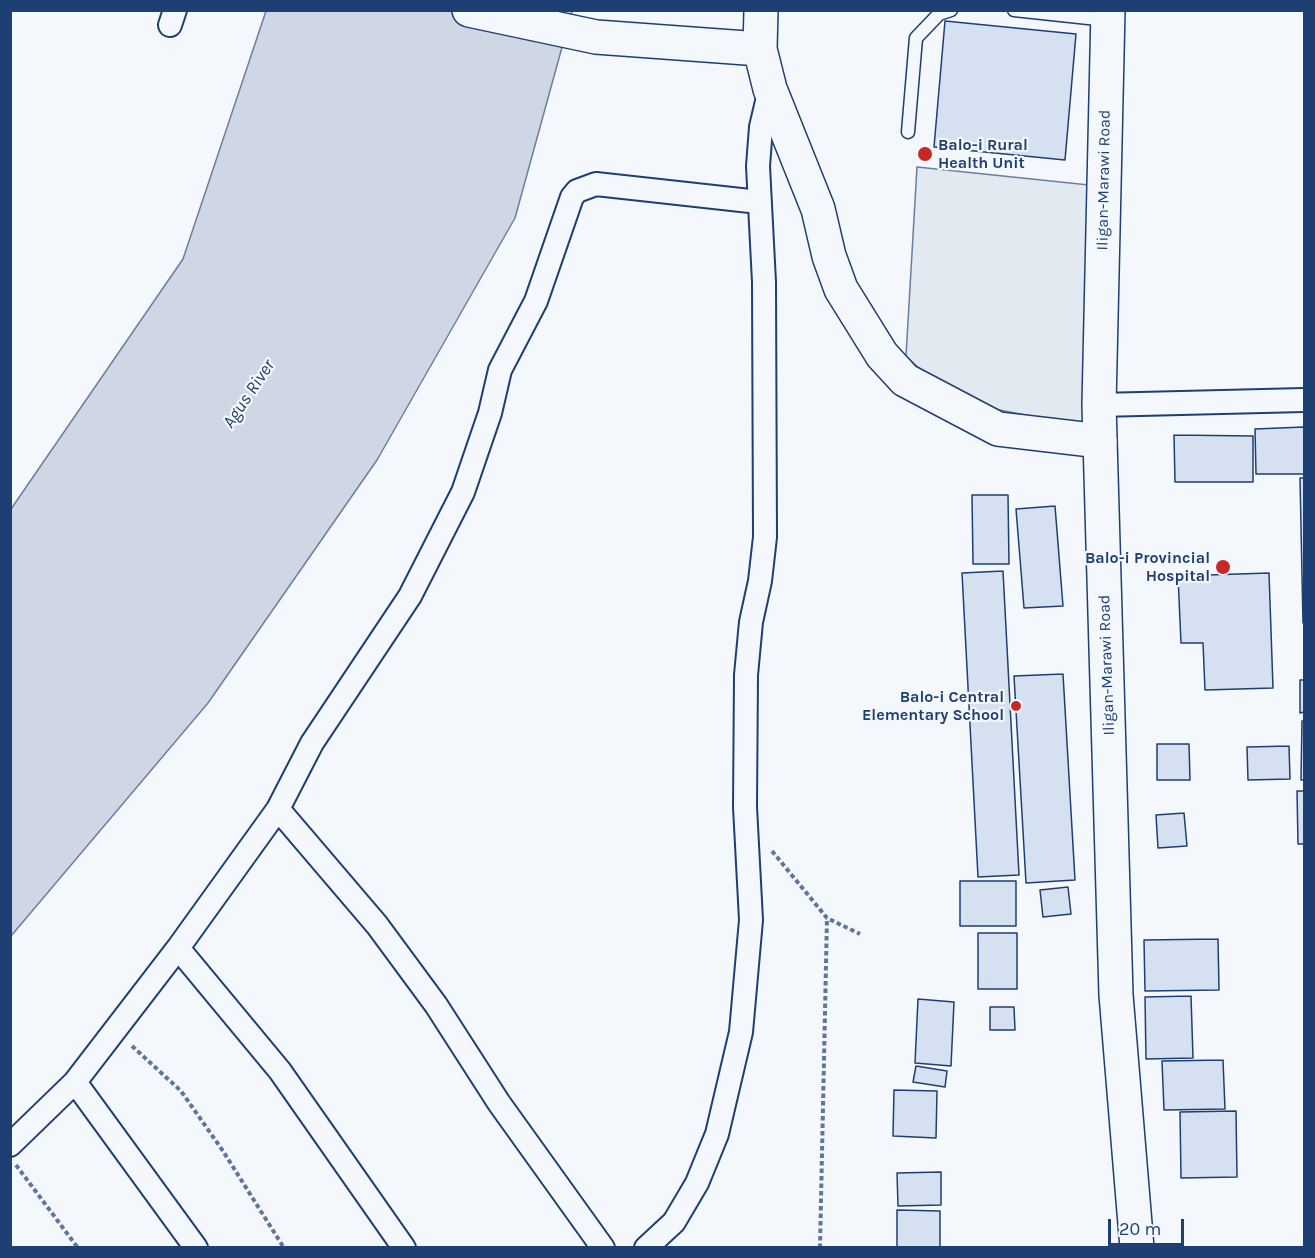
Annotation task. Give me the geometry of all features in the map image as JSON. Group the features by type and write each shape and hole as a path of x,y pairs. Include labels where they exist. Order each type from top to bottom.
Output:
{"main road":[{"path":"469,10 596,37 760,49"},
{"path":"761,10 760,49 770,89 818,209 829,256 841,289 882,355 905,380 998,429 1100,441"},
{"name":"Iligan-Marawi Road","path":"1108,15 1099,405 1116,995 1137,1248"}],"street":[{"path":"646,1248 674,1222 697,1182 717,1134 741,1032 751,920 745,807 746,675 750,622 760,581 765,537 764,282 758,166 761,128 770,89"},
{"path":"10,1145 75,1082 178,948 278,808 312,743 410,596 463,492 490,413 500,370 536,301 572,198 577,191 596,184 759,202"},
{"path":"1099,405 1305,400"},
{"path":"278,808 376,925 436,1005 499,1103 603,1248"},
{"path":"178,948 280,1071 404,1248"},
{"path":"75,1082 196,1248"}],"lane":[{"path":"908,132 916,38 939,14 951,10"},
{"path":"1014,10 1108,15"}],"path":[{"path":"767,845 827,918 860,934"},
{"path":"820,1248 827,918"},
{"path":"116,1031 182,1091 284,1248"},
{"path":"10,1158 78,1248"}],"shaded area":[{"path":"917,167 1089,185 1086,427 954,401 906,356"}],"water":[{"name":"Agus River","path":"266,11 572,11 515,218 377,460 208,703 11,936 11,509 183,259"}],"building":[{"path":"945,21 1076,34 1065,160 934,147"},
{"path":"1304,427 1304,474 1256,474 1255,429"},
{"path":"1174,435 1253,436 1253,482 1175,482"},
{"path":"1300,478 1304,478 1304,623 1303,623"},
{"path":"972,495 1008,495 1009,564 973,564"},
{"path":"1055,506 1063,606 1024,608 1016,509"},
{"path":"1003,571 1019,875 978,877 962,573"},
{"path":"1269,573 1273,688 1205,690 1203,643 1181,643 1178,576"},
{"path":"1063,674 1075,880 1026,883 1014,676"},
{"path":"1300,680 1304,680 1304,712 1300,713"},
{"path":"1302,721 1304,721 1304,780 1301,780"},
{"path":"1157,744 1189,744 1190,780 1157,780"},
{"path":"1289,746 1290,779 1248,780 1247,747"},
{"path":"1297,791 1304,791 1304,844 1298,844"},
{"path":"1184,813 1187,846 1158,848 1156,815"},
{"path":"960,881 1016,881 1016,926 960,926"},
{"path":"1068,887 1071,914 1043,917 1040,890"},
{"path":"978,933 1017,933 1017,989 978,989"},
{"path":"1218,939 1219,990 1145,991 1144,940"},
{"path":"1191,996 1193,1058 1146,1059 1145,997"},
{"path":"918,999 954,1002 951,1066 915,1063"},
{"path":"990,1007 1014,1007 1015,1030 990,1030"},
{"path":"1223,1060 1225,1109 1164,1110 1162,1061"},
{"path":"916,1066 947,1071 945,1087 913,1082"},
{"path":"894,1090 937,1091 936,1138 893,1136"},
{"path":"1236,1111 1237,1177 1181,1178 1180,1112"},
{"path":"941,1172 941,1205 898,1206 897,1173"},
{"path":"897,1210 940,1211 940,1248 897,1248"}],"place":[{"name":"Balo-i Rural Health Unit","path":"925,154"},
{"name":"Balo-i Provincial Hospital","path":"1223,567"},
{"name":"Balo-i Central Elementary School","path":"1016,706"}]}
